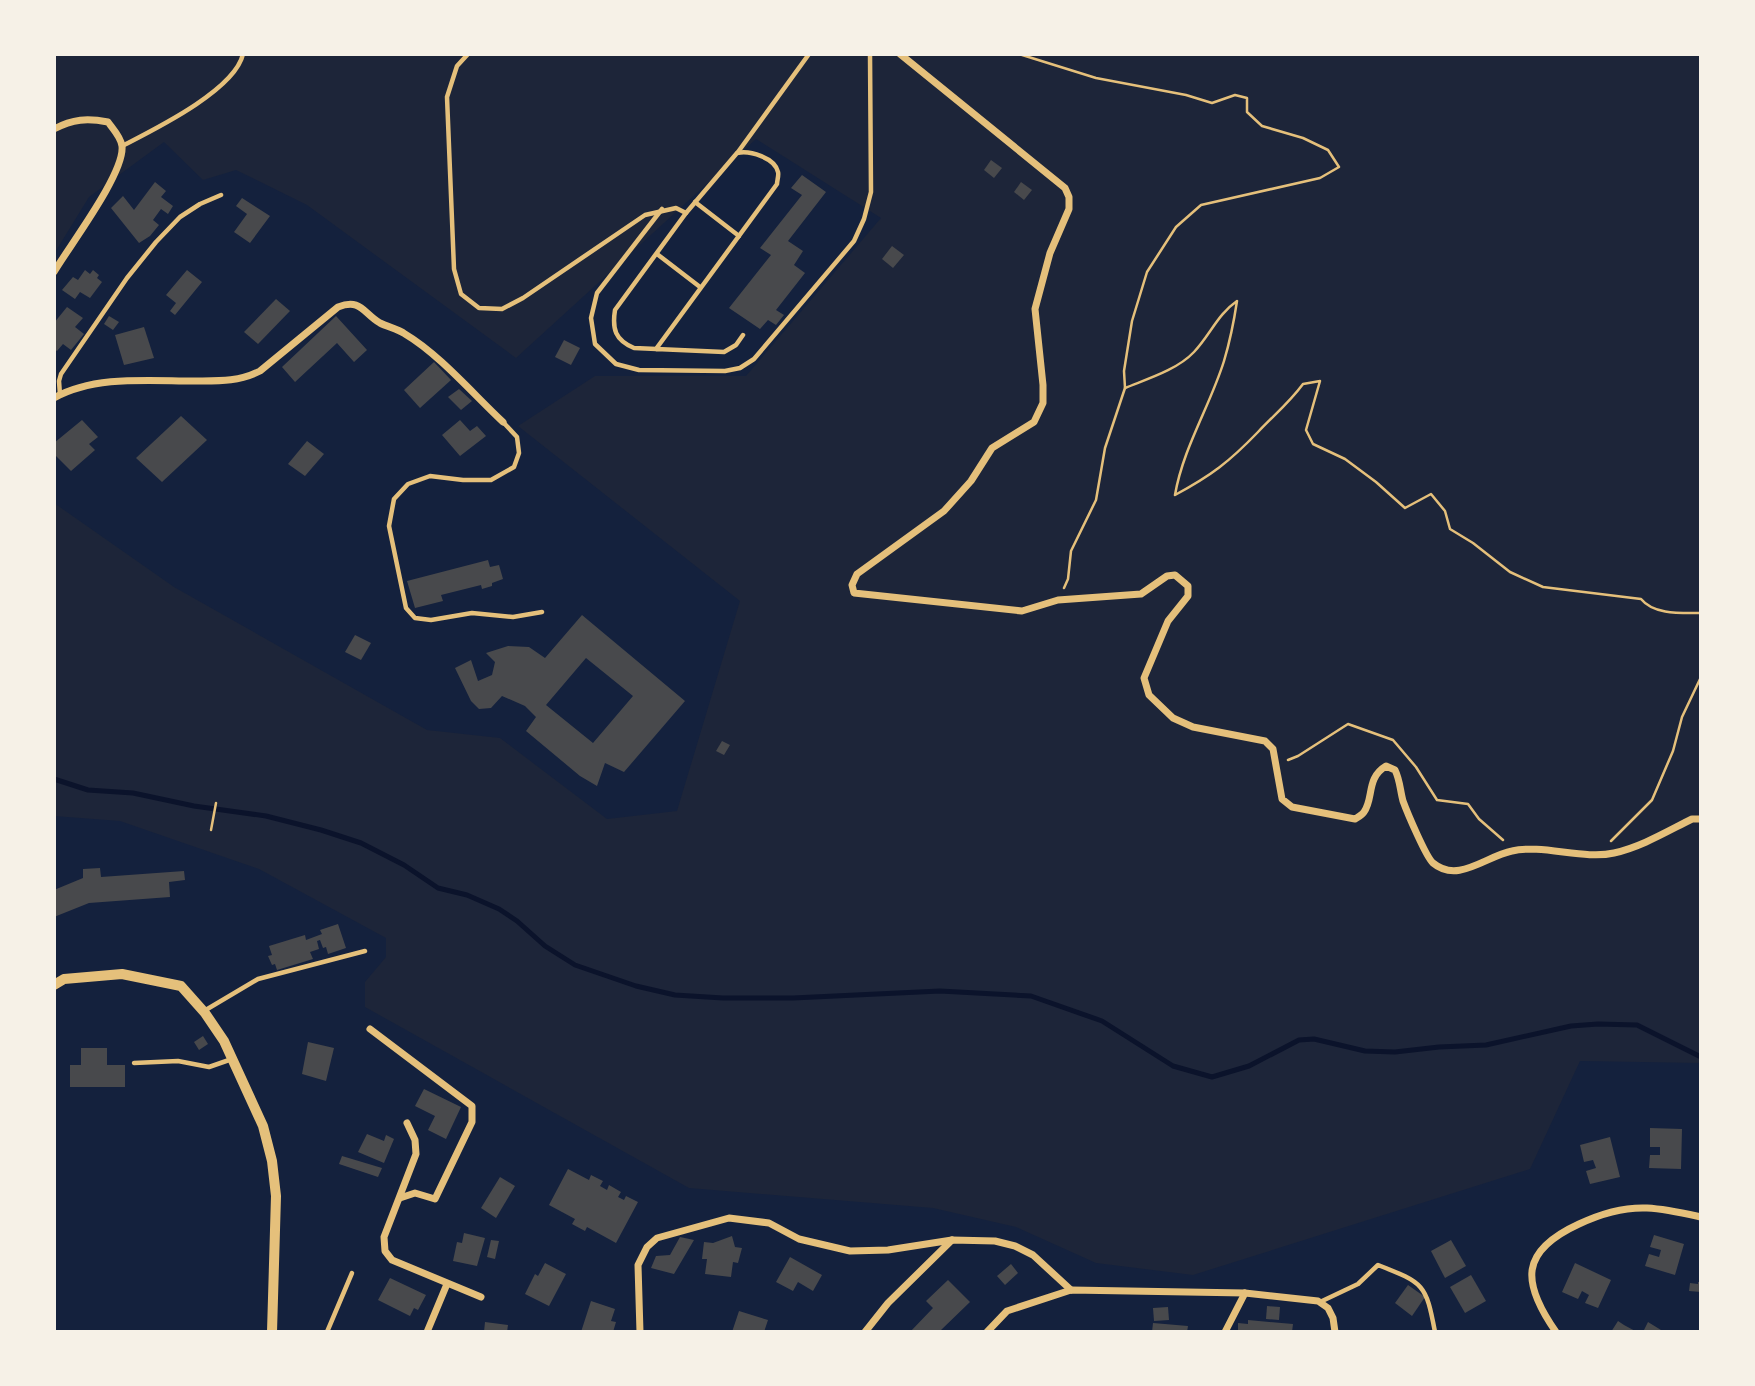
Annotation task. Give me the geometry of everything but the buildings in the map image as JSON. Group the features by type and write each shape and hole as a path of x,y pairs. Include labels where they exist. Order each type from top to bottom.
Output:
{"street":[{"path":"900,54 1065,188 1069,197 1069,209 1050,253 1035,309 1044,385 1043,404 1034,422 992,448 971,481 944,511 857,573 852,585 854,593 861,596 898,597 1022,611 1058,600 1141,594 1167,576 1175,575 1188,586 1188,596 1168,621 1144,678 1149,695 1173,718 1193,727 1265,741 1273,749 1282,799 1292,807 1355,819 1365,811 1370,787 1380,770 1386,766 1395,770 1401,783 1403,799 1430,861 1445,871 1467,870 1486,859 1515,850 1609,855 1631,849 1692,819 1701,819"},
{"path":"54,129 69,121 88,118 108,122 120,138 122,146 120,162 106,189 54,272"},
{"path":"57,396 97,384 218,381 249,377 338,307 348,303 359,306 379,322 404,333 426,349 503,422"},
{"path":"54,985 64,979 122,974 181,985 204,1011 224,1041 263,1126 272,1161 276,1196 272,1332"},
{"path":"370,1029 472,1106 472,1122 435,1199 415,1192 400,1198"},
{"path":"407,1123 415,1140 416,1154 384,1237 385,1251 391,1260 481,1297"},
{"path":"1556,1332 1540,1307 1532,1279 1536,1254 1545,1245 1564,1231 1617,1210 1673,1210 1701,1217"},
{"path":"640,1332 638,1265 647,1247 657,1238 729,1218 769,1223 799,1239 850,1251 888,1250 952,1240 995,1241 1015,1246 1032,1255 1071,1290"},
{"path":"865,1332 888,1303 952,1240"},
{"path":"428,1332 447,1284"},
{"path":"987,1332 1007,1311 1071,1290 1245,1293 1320,1302 1334,1318 1335,1332"},
{"path":"1225,1332 1245,1293"}],"lane":[{"path":"122,146 218,89 238,69 243,54"},
{"path":"468,54 457,66 447,97 454,269 461,294 479,308 502,309 523,298 645,215 662,209 676,208 686,213"},
{"path":"743,335 736,345 724,352 634,348 623,344 615,334 613,323 615,310 686,213 737,153 809,54"},
{"path":"662,209 597,293 591,318 595,344 616,364 639,370 725,371 740,368 754,359 854,241 864,219 871,192 870,54"},
{"path":"656,349 776,184 779,173 775,166 755,152 746,150 737,153"},
{"path":"57,396 61,374 127,278 180,217 221,195"},
{"path":"695,202 738,236"},
{"path":"657,254 700,287"},
{"path":"503,422 517,437 519,453 514,467 491,480 430,476 408,484 394,499 389,526 406,608 415,618 431,620 472,613 513,617 542,612"},
{"path":"204,1011 258,979 365,951"},
{"path":"134,1063 178,1061 209,1067 232,1059"},
{"path":"1320,1302 1358,1284 1378,1265 1407,1276 1424,1290 1429,1298 1435,1332"},
{"path":"327,1332 352,1273"}],"path":[{"path":"1019,54 1096,78 1186,95 1212,103 1235,95 1247,99 1248,112 1262,126 1303,138 1328,150 1339,167 1320,178 1201,205 1176,227 1147,272 1143,284 1132,321 1124,371 1125,388 1105,448 1096,500 1071,551 1069,579 1058,600"},
{"path":"1125,388 1168,370 1193,354 1226,309 1237,301 1224,361 1186,457 1175,495 1215,473 1289,404 1303,384 1320,380 1306,430 1313,444 1345,460 1377,482 1405,508 1431,494 1445,512 1450,529 1510,572 1543,587 1641,599 1647,606 1675,613 1701,613"},
{"path":"1609,855 1611,841 1652,800 1673,751 1682,717 1701,677"},
{"path":"211,830 216,803"}],"shaded area":[{"path":"54,54 1701,54 1701,1063 1580,1061 1530,1169 1193,1275 1096,1263 1016,1227 933,1208 689,1188 365,1007 365,982 386,957 386,938 259,869 120,821 54,816 54,503 174,587 427,730 500,738 607,819 677,811 740,601 518,426 595,376 746,376 881,218 756,139 516,358 307,205 236,170 203,180 164,142 89,197 54,254"}],"waterway":[{"path":"54,779 88,790 133,793 194,806 266,816 361,843 404,865 438,888 467,895 499,909 545,946 575,965 636,986 675,995 793,998 940,991 1031,996 1102,1021 1173,1066 1212,1077 1249,1066 1299,1040 1314,1039 1365,1051 1395,1052 1486,1045 1571,1026 1598,1024 1637,1025 1701,1057"}]}
